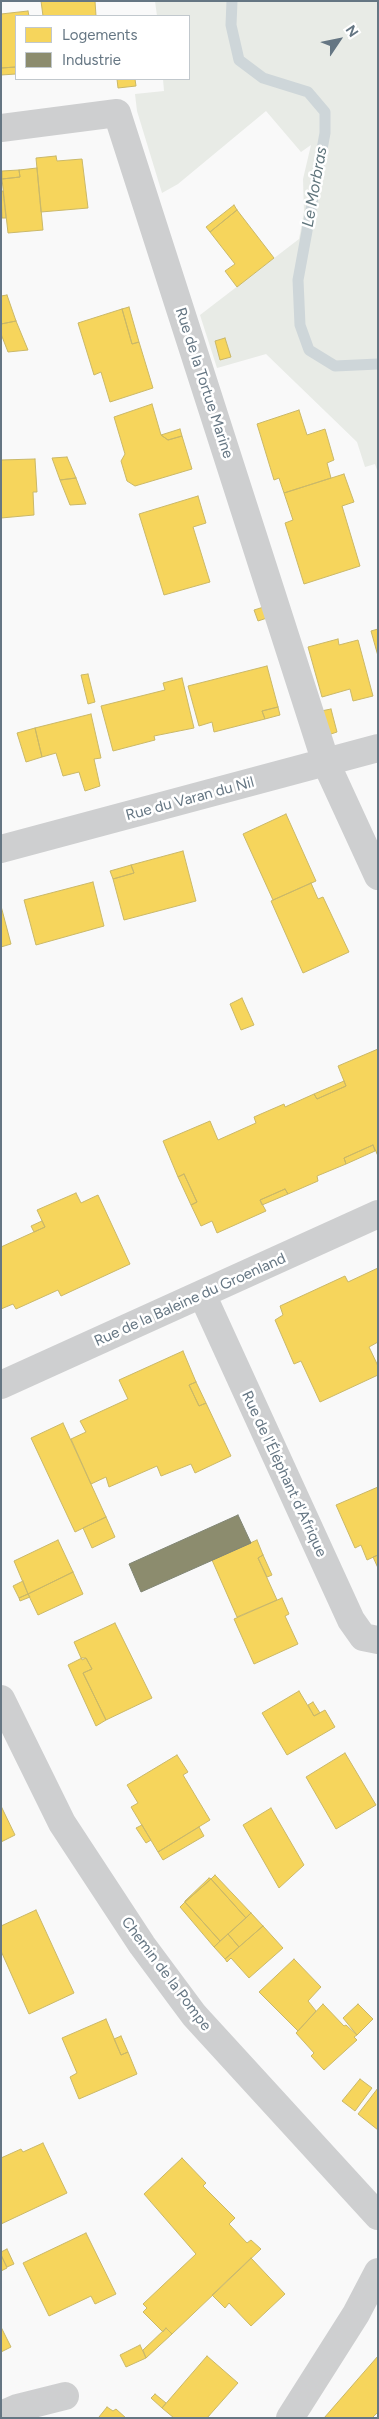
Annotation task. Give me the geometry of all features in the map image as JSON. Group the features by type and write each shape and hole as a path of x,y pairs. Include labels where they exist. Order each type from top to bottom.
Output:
{"street":[{"name":"Rue de la Tortue Marine","path":"1,128 117,113 326,763"},
{"name":"Rue du Varan du Nil","path":"1,849 378,748"},
{"path":"326,763 378,876"},
{"name":"Rue de la Baleine du Groenland","path":"1,1385 378,1214"},
{"name":"Rue de l'Éléphant d'Afrique","path":"202,1294 351,1620 363,1637 378,1640"},
{"name":"Chemin de la Pompe","path":"1,1699 62,1823 142,1945 194,2015 378,2216"},
{"path":"290,2418 356,2314 378,2272"},
{"path":"1,2416 17,2408 65,2396"}],"shaded area":[{"path":"155,1 378,1 378,473 375,464 365,467 357,442 266,354 217,368 200,315 299,239 304,212 303,179 311,145 301,152 266,111 178,184 162,193 137,111 135,94 164,91 163,80 190,80 190,15 157,15"}],"building: Logements":[{"path":"41,1 95,1 96,15 43,15"},
{"path":"28,11 29,15 15,15 15,67 1,68 1,14"},
{"path":"15,67 15,74 1,75 1,68"},
{"path":"117,80 135,80 136,86 118,88"},
{"path":"56,156 57,161 82,159 88,208 41,212 36,158"},
{"path":"37,168 43,230 8,233 2,179 20,177 19,170"},
{"path":"19,170 20,177 2,179 2,171"},
{"path":"1,191 3,191 6,218 2,218"},
{"path":"234,205 237,210 210,232 206,227"},
{"path":"237,210 274,258 237,287 225,271 235,264 210,232"},
{"path":"7,295 16,321 1,324 1,296"},
{"path":"129,307 139,342 132,344 122,309"},
{"path":"122,309 132,344 139,342 153,388 110,402 101,372 94,375 78,323"},
{"path":"16,321 28,350 8,352 1,334 1,324"},
{"path":"225,338 231,357 220,360 215,341"},
{"path":"152,404 161,435 168,440 182,436 192,469 135,486 127,481 121,461 125,454 114,417"},
{"path":"299,410 307,435 325,429 334,460 327,463 331,478 284,493 279,478 274,480 257,424"},
{"path":"180,429 182,436 168,440 161,435"},
{"path":"67,457 76,478 60,480 52,458"},
{"path":"35,459 37,492 33,492 34,515 1,518 1,460"},
{"path":"344,474 354,502 342,506 360,566 304,584 285,523 293,520 284,493"},
{"path":"76,478 86,504 70,505 60,480"},
{"path":"198,496 206,523 193,527 210,582 164,595 139,514"},
{"path":"267,606 270,617 258,621 254,610"},
{"path":"378,629 378,656 371,631"},
{"path":"338,639 339,645 358,640 373,696 353,701 350,689 322,697 308,647"},
{"path":"267,666 278,707 262,711 265,719 214,732 212,722 199,726 188,686"},
{"path":"88,674 95,702 88,704 81,675"},
{"path":"182,678 194,728 154,736 155,740 113,751 101,706 165,690 163,683"},
{"path":"278,707 280,715 265,719 262,711"},
{"path":"331,709 337,732 328,735 321,711"},
{"path":"91,714 101,758 94,759 100,786 85,791 79,772 63,776 56,753 42,757 35,728"},
{"path":"35,728 42,757 26,762 17,733"},
{"path":"286,814 316,881 273,900 243,834"},
{"path":"183,851 196,901 124,920 113,879 134,873 131,865"},
{"path":"131,865 134,873 113,879 110,871"},
{"path":"93,882 104,926 36,945 24,900"},
{"path":"311,883 318,899 323,897 349,952 303,973 271,901"},
{"path":"1,906 11,944 1,947"},
{"path":"242,998 254,1025 241,1030 230,1004"},
{"path":"378,1049 378,1156 373,1145 344,1158 346,1164 317,1176 318,1181 288,1194 285,1189 260,1200 266,1211 217,1233 212,1221 201,1226 191,1205 197,1202 184,1174 178,1177 163,1141 210,1121 218,1140 256,1123 254,1117 284,1104 285,1107 314,1094 317,1099 346,1086 338,1066"},
{"path":"344,1081 346,1086 317,1099 314,1094"},
{"path":"373,1145 375,1151 346,1164 344,1158"},
{"path":"184,1174 197,1202 191,1205 178,1177"},
{"path":"285,1189 288,1194 262,1205 260,1200"},
{"path":"76,1193 81,1203 98,1195 130,1264 61,1296 58,1290 16,1309 13,1304 1,1309 1,1247 45,1227 37,1210"},
{"path":"42,1221 45,1227 34,1232 31,1226"},
{"path":"378,1268 378,1342 369,1347 378,1366 378,1375 320,1402 301,1361 294,1364 275,1320 283,1315 280,1306 345,1276 348,1282"},
{"path":"183,1351 196,1382 189,1385 199,1406 206,1403 231,1456 195,1473 191,1464 161,1476 157,1466 109,1487 106,1477 91,1484 71,1439 86,1432 80,1421 128,1399 119,1380"},
{"path":"196,1382 206,1403 199,1406 189,1385"},
{"path":"63,1423 106,1517 75,1532 31,1438"},
{"path":"378,1487 378,1555 367,1560 361,1545 355,1548 336,1505"},
{"path":"106,1517 115,1537 92,1548 83,1528"},
{"path":"58,1540 73,1572 28,1594 14,1561"},
{"path":"257,1540 263,1555 258,1558 277,1600 237,1617 212,1560"},
{"path":"263,1555 272,1575 267,1577 258,1558"},
{"path":"378,1555 378,1568 373,1557"},
{"path":"73,1572 83,1594 38,1615 28,1594"},
{"path":"23,1581 28,1594 19,1598 13,1586"},
{"path":"28,1594 30,1597 20,1601 19,1598"},
{"path":"282,1598 289,1614 285,1616 298,1644 254,1664 234,1619"},
{"path":"115,1623 152,1698 106,1720 83,1673 92,1669 86,1658 82,1660 74,1642"},
{"path":"86,1658 92,1669 83,1673 106,1720 96,1726 68,1665"},
{"path":"299,1691 314,1716 325,1710 335,1727 287,1755 262,1713"},
{"path":"313,1702 320,1713 314,1716 308,1705"},
{"path":"345,1753 376,1805 336,1829 306,1777"},
{"path":"177,1755 188,1772 183,1775 210,1820 158,1852 131,1807 138,1803 127,1785"},
{"path":"1,1806 15,1835 1,1842"},
{"path":"271,1808 304,1865 279,1888 243,1825"},
{"path":"142,1825 151,1840 146,1843 136,1828"},
{"path":"199,1827 204,1836 163,1860 158,1852"},
{"path":"215,1875 251,1913 246,1918 211,1879"},
{"path":"209,1878 211,1879 185,1902 185,1901"},
{"path":"211,1879 246,1918 220,1941 185,1902"},
{"path":"185,1902 220,1941 214,1947 180,1907"},
{"path":"36,1910 74,1993 29,2014 1,1951 1,1926"},
{"path":"251,1913 263,1926 239,1947 228,1934"},
{"path":"263,1926 283,1948 249,1978 231,1958 227,1962 225,1959"},
{"path":"228,1934 239,1947 225,1959 214,1947"},
{"path":"294,1959 321,1987 308,2001 316,2011 298,2031 259,1992"},
{"path":"323,2004 344,2026 346,2025 357,2035 354,2037 357,2040 324,2070 311,2056 314,2053 296,2033"},
{"path":"358,2004 373,2019 357,2035 343,2018"},
{"path":"106,2019 121,2055 128,2052 137,2074 79,2099 70,2077 77,2073 62,2038"},
{"path":"121,2036 128,2052 121,2055 114,2039"},
{"path":"360,2079 372,2088 355,2111 342,2101"},
{"path":"378,2088 378,2130 358,2114"},
{"path":"43,2143 67,2193 1,2224 1,2158 21,2149 23,2152"},
{"path":"182,2158 206,2183 203,2186 235,2218 229,2224 247,2243 251,2240 261,2249 172,2334 166,2328 163,2332 143,2312 147,2308 143,2304 196,2254 144,2194"},
{"path":"86,2233 116,2294 95,2304 91,2296 49,2316 23,2263"},
{"path":"7,2249 14,2264 7,2267 1,2252"},
{"path":"1,2255 7,2268 1,2271"},
{"path":"251,2258 285,2294 251,2326 229,2303 225,2308 212,2295"},
{"path":"1,2327 11,2347 1,2352"},
{"path":"166,2328 172,2334 146,2358 143,2350"},
{"path":"140,2345 146,2358 126,2367 120,2355"},
{"path":"207,2356 238,2383 207,2418 174,2418 162,2408"},
{"path":"378,2356 378,2412 372,2418 324,2418"},
{"path":"155,2394 166,2403 162,2408 151,2398"},
{"path":"107,2407 113,2411 116,2409 126,2418 100,2418"}],"building: Industrie":[{"path":"238,1515 251,1543 141,1592 129,1564"}],"waterway":[{"name":"Le Morbras","path":"232,1 231,25 239,60 263,78 308,92 325,112 325,133 298,280 300,325 309,350 335,366 378,364"}]}
